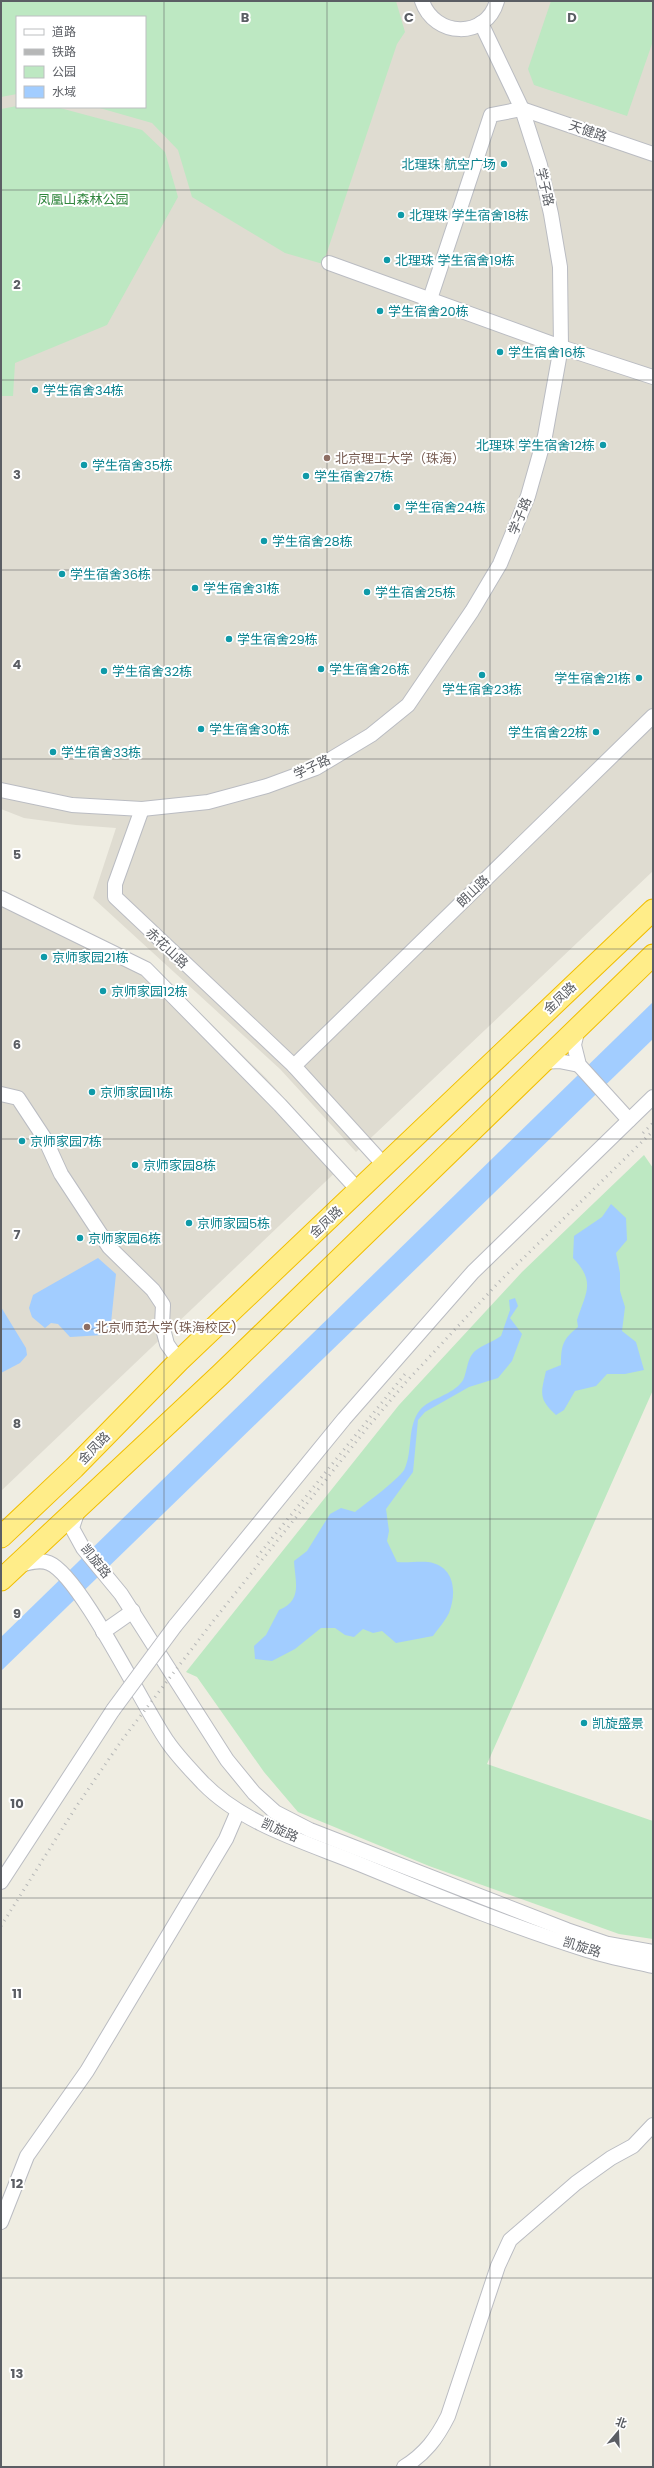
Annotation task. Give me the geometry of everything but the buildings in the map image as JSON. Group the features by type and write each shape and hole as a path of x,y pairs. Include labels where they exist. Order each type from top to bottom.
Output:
{"highway":[{"name":"金凤路","path":"1,1537 74,1468 180,1361 653,910"},
{"path":"7,1574 220,1375 653,955"}],"street":[{"path":"422,1 430,17 446,27 464,30 481,23 493,11 497,1"},
{"name":"学子路","path":"142,809 208,802 267,786 316,768 371,734 408,705 472,611 500,564 525,506 543,443 561,347 560,267 551,214 540,165 522,108 481,23"},
{"path":"430,299 491,115 522,108"},
{"name":"天健路","path":"522,108 653,154"},
{"path":"329,263 561,347 653,377"},
{"name":"朗山路","path":"294,1066 653,716"},
{"path":"1,790 72,805 142,809"},
{"name":"赤花山路","path":"142,809 115,884 114,897 294,1066 385,1166"},
{"path":"1,898 146,969 280,1105 359,1191"},
{"path":"578,1028 574,1045 579,1065 629,1120"},
{"path":"543,1062 560,1061 579,1065"},
{"path":"1,1094 18,1098 45,1139 61,1174 109,1247 159,1300 162,1305 162,1325 167,1344 180,1361"},
{"path":"1,1882 113,1710 175,1626 344,1419 472,1272 653,1098"},
{"name":"凯旋路","path":"81,1505 74,1519 72,1528 83,1548 107,1575 133,1612 227,1760 254,1793 275,1812 310,1830 568,1930 608,1944 653,1952"},
{"name":"凯旋路","path":"7,1574 33,1562 49,1563 62,1572 103,1632 167,1742 205,1784 238,1811 277,1830 480,1912 588,1950 653,1966"},
{"path":"103,1632 133,1612"},
{"path":"1,2222 27,2156 87,2070 226,1839 238,1811"},
{"path":"404,2467 424,2453 438,2436 448,2416 498,2266 510,2240 576,2183 611,2158 633,2146 653,2125"}],"shaded area":[{"name":"北京理工大学（珠海）","path":"1,1 653,1 653,871 356,1152 280,1069 93,898 116,828 76,825 24,818 1,809"},
{"name":"北京师范大学(珠海校区)","path":"1,891 149,963 266,1078 344,1164 1,1491"}],"green space":[{"path":"1,1 396,1 405,32 397,44 323,264 285,253 192,197 178,150 152,123 100,108 146,108 146,16 16,16 16,94 1,97"},
{"path":"551,1 653,1 653,41 627,116 534,85 528,69"},
{"name":"凤凰山森林公园","path":"16,106 16,108 60,108 142,130 165,152 178,197 107,325 15,363 13,396 1,396 1,109"},
{"path":"644,1155 653,1168 653,1390 487,1764 653,1821 653,1939 619,1934 429,1866 298,1812 264,1772 197,1677 186,1672 399,1405 522,1272"}],"water":[{"path":"653,1002 653,1039 1,1671 1,1637"},
{"path":"611,1204 626,1218 627,1240 616,1253 620,1273 620,1291 625,1307 622,1331 636,1342 644,1370 625,1374 607,1374 596,1386 575,1391 564,1410 556,1415 546,1404 542,1395 546,1371 561,1365 562,1347 569,1335 578,1327 577,1320 587,1288 585,1274 573,1258 574,1236 602,1217"},
{"path":"98,1258 116,1274 111,1323 103,1335 70,1337 58,1324 51,1323 45,1328 32,1317 29,1308 33,1295"},
{"path":"515,1298 518,1306 510,1318 522,1334 512,1361 498,1378 469,1387 425,1412 418,1420 413,1472 386,1509 389,1531 387,1541 397,1562 428,1562 437,1564 449,1574 452,1581 452,1605 449,1613 433,1636 396,1643 382,1631 373,1633 363,1629 354,1637 345,1635 335,1628 321,1628 295,1649 272,1661 255,1659 254,1646 266,1635 279,1610 287,1606 295,1596 296,1583 294,1561 307,1551 330,1514 341,1508 355,1512 397,1478 405,1468 409,1453 413,1423 416,1416 428,1403 450,1392 463,1381 470,1359 475,1351 501,1336 510,1310 509,1300"},
{"path":"1,1307 26,1348 27,1355 20,1363 1,1373"}],"railway":[{"path":"643,1133 653,1123"},
{"path":"1,1926 76,1807 122,1740 214,1620 368,1427 407,1381 500,1281 653,1131"},
{"path":"257,1557 405,1374"}],"place":[{"name":"北理珠 航空广场","path":"504,164"},
{"name":"北理珠 学生宿舍18栋","path":"401,215"},
{"name":"北理珠 学生宿舍19栋","path":"387,260"},
{"name":"学生宿舍20栋","path":"380,311"},
{"name":"学生宿舍16栋","path":"500,352"},
{"name":"学生宿舍34栋","path":"35,390"},
{"name":"北理珠 学生宿舍12栋","path":"603,445"},
{"name":"北京理工大学（珠海）","path":"327,458"},
{"name":"学生宿舍35栋","path":"84,465"},
{"name":"学生宿舍27栋","path":"306,476"},
{"name":"学生宿舍24栋","path":"397,507"},
{"name":"学生宿舍28栋","path":"264,541"},
{"name":"学生宿舍36栋","path":"62,574"},
{"name":"学生宿舍31栋","path":"195,588"},
{"name":"学生宿舍25栋","path":"367,592"},
{"name":"学生宿舍29栋","path":"229,639"},
{"name":"学生宿舍26栋","path":"321,669"},
{"name":"学生宿舍32栋","path":"104,671"},
{"name":"学生宿舍23栋","path":"482,675"},
{"name":"学生宿舍21栋","path":"639,678"},
{"name":"学生宿舍30栋","path":"201,729"},
{"name":"学生宿舍22栋","path":"596,732"},
{"name":"学生宿舍33栋","path":"53,752"},
{"name":"京师家园21栋","path":"44,957"},
{"name":"京师家园12栋","path":"103,991"},
{"name":"京师家园11栋","path":"92,1092"},
{"name":"京师家园7栋","path":"22,1141"},
{"name":"京师家园8栋","path":"135,1165"},
{"name":"京师家园5栋","path":"189,1223"},
{"name":"京师家园6栋","path":"80,1238"},
{"name":"北京师范大学(珠海校区)","path":"87,1327"},
{"name":"凯旋盛景","path":"584,1723"}]}
